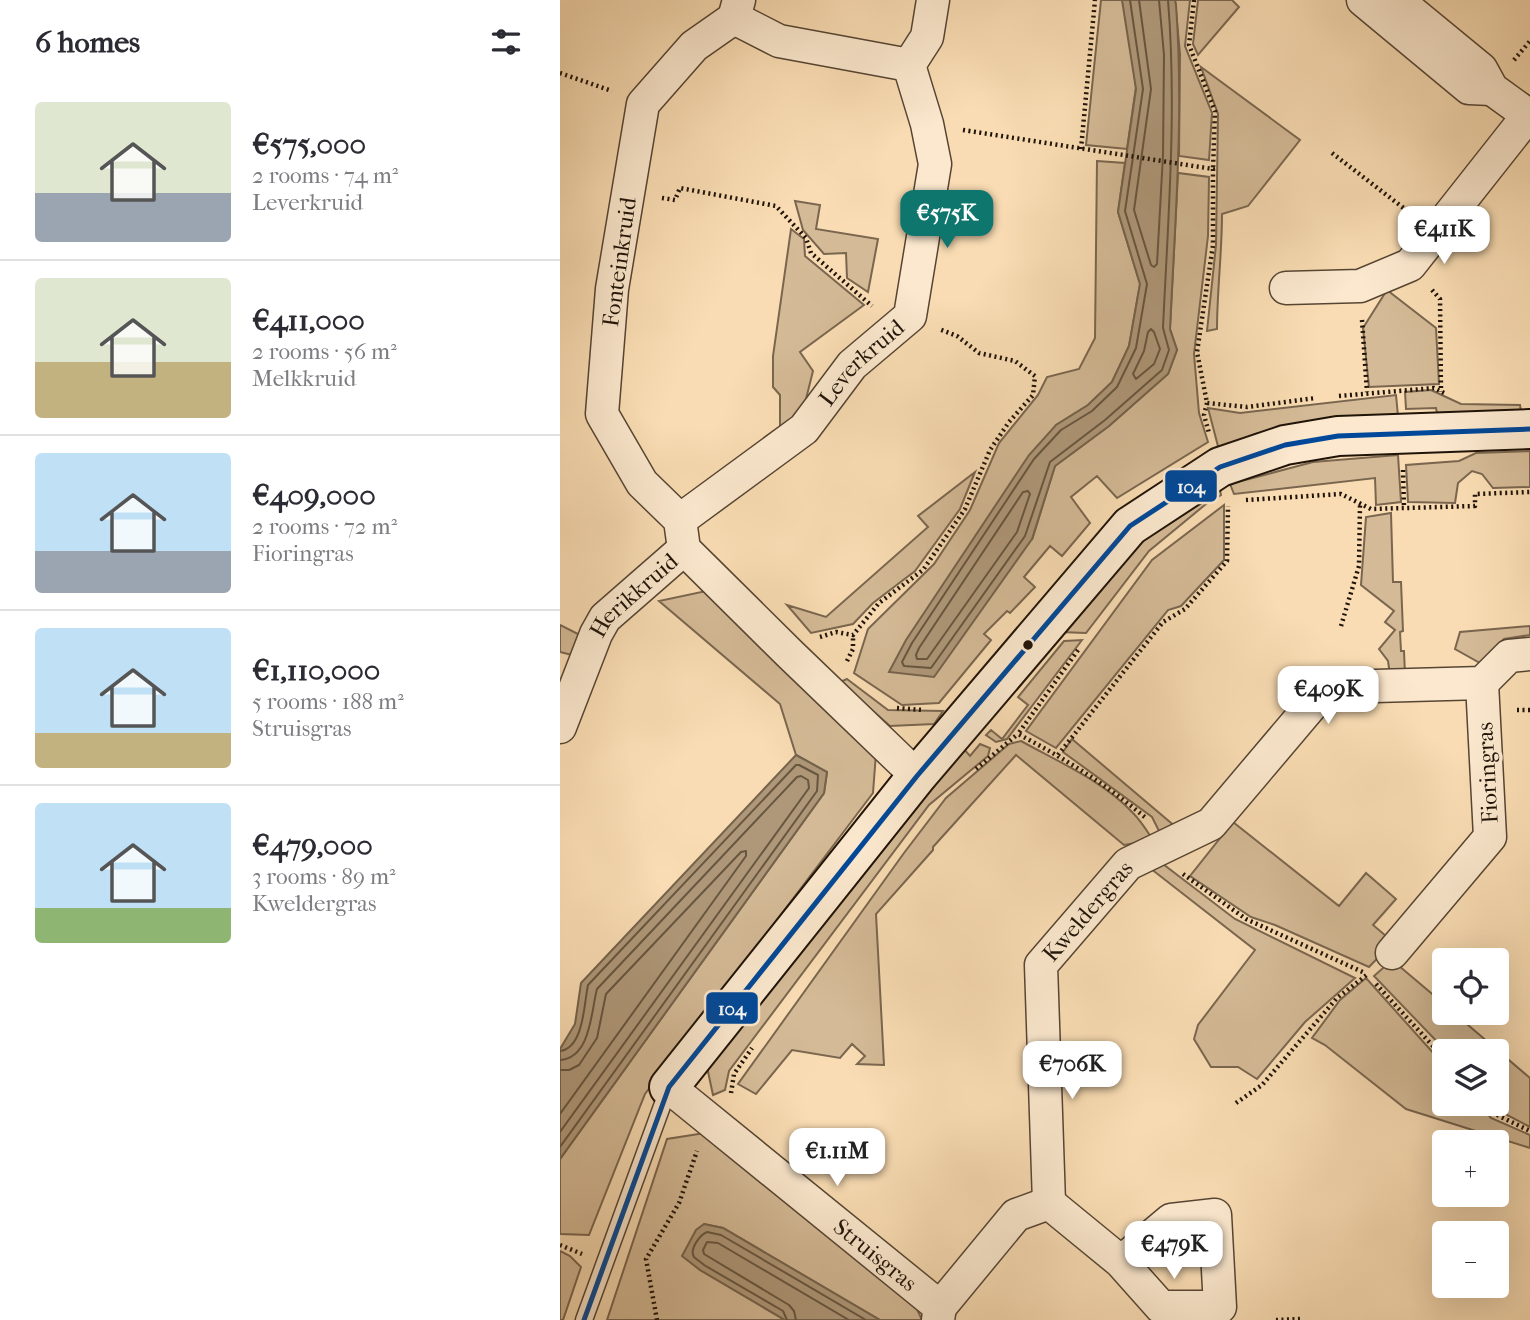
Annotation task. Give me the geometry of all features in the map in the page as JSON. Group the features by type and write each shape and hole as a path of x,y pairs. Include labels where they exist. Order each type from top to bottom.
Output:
{"street":[{"path":"643,104 694,46 737,9 779,41 909,65 927,37 933,0"},
{"path":"1363,0 1469,88 1492,89"},
{"path":"1286,288 1360,286 1410,265 1529,114 1492,89 1481,69 1397,0"},
{"name":"Leverkruid","path":"682,535 804,429 852,365 910,316 935,164 927,124 909,65"},
{"name":"Fonteinkruid","path":"643,104 612,289 602,414 642,483 682,535 790,654 917,776"},
{"path":"669,1087 917,776 1130,526 1220,467 1285,445 1338,436 1530,429"},
{"name":"Herikkruid","path":"560,727 596,634 605,618 682,535"},
{"path":"1160,848 1211,824 1321,694 1375,686 1482,683 1509,656 1530,654"},
{"name":"Fioringras","path":"1392,953 1490,837 1482,683"},
{"name":"Kweldergras","path":"1049,1203 1041,965 1128,864 1160,848"},
{"name":"Struisgras","path":"669,1087 709,1117 939,1313"},
{"path":"939,1313 1016,1215 1049,1203 1121,1262"}],"lane":[{"path":"584,1320 669,1087"}],"path":[{"path":"1081,149 1095,0"},
{"path":"1194,0 1189,46 1215,111 1213,245 1197,352 1207,403 1247,407 1367,392 1434,388 1452,396"},
{"path":"560,73 643,104"},
{"path":"927,124 1213,169"},
{"path":"1332,153 1435,233"},
{"path":"628,192 675,201 680,188 776,206 806,238 811,253 871,306 910,316 957,336 979,353 1014,361 1035,376 1033,395 1009,422 990,450 965,509 923,570 879,603 853,635 853,649 843,668"},
{"path":"1410,265 1440,299 1441,392"},
{"path":"1360,286 1367,392"},
{"path":"1403,468 1404,508"},
{"path":"1239,500 1341,494 1371,509 1475,506 1475,494 1530,492"},
{"path":"1058,755 1163,622 1185,609 1227,561 1228,500 1217,508"},
{"path":"1341,626 1359,566 1360,503"},
{"path":"812,640 836,632 853,635"},
{"path":"970,774 1018,734 1080,646"},
{"path":"1018,734 1058,755 1114,791 1147,819 1165,861 1246,919 1367,974 1432,1045"},
{"path":"1236,1103 1262,1085 1337,998 1392,953"},
{"path":"657,1320 646,1259 679,1203 709,1117 731,1093 734,1074 758,1040"},
{"path":"1499,1116 1530,1131"},
{"path":"1276,1320 1300,1319"}],"shaded area":[{"path":"1101,0 1122,0 1125,7 1136,87 1127,149 1086,145"},
{"path":"1175,0 1190,0 1185,46 1212,113 1209,160 1179,156 1180,54"},
{"path":"1198,0 1232,0 1239,7 1198,55 1193,44"},
{"path":"1201,67 1300,140 1248,206 1222,214 1217,329 1207,331 1216,245 1218,114"},
{"path":"1097,161 1125,163 1118,212 1140,284 1129,346 1112,382 1088,405 1056,425 1032,540 1055,466 1109,426 1168,374 1177,350 1170,329 1178,173 1209,177 1208,236 1194,354 1199,413 1208,442 1117,498 1097,476 1071,497 1090,523 1062,556 1050,546 1024,577 1035,587 1010,613 1007,611 984,634 991,640 939,703 902,705 854,673 868,629 934,564 970,510 999,443 1038,395 1047,377 1079,369 1095,338"},
{"path":"795,201 820,205 816,229 878,239 868,292 847,278 846,253 824,254 803,230"},
{"path":"791,229 804,239 805,256 864,305 800,352 813,371 804,407 780,435 780,395 773,387 773,356"},
{"path":"1387,290 1436,328 1439,384 1369,387 1363,328"},
{"path":"1431,390 1461,404 1520,405 1521,411 1437,413 1436,408 1406,409 1405,392"},
{"path":"1396,395 1398,416 1313,421 1255,434 1219,450 1208,408 1240,413"},
{"path":"1530,451 1530,487 1493,488 1482,474 1472,471 1458,483 1455,503 1408,502 1406,465 1459,461 1476,453"},
{"path":"1398,455 1401,502 1376,505 1375,478 1234,494 1230,484 1313,462"},
{"path":"975,472 960,509 915,571 873,603 853,624 811,633 787,605 826,617 928,527 918,516"},
{"path":"1220,490 1221,495 1206,504 1149,551 1086,633 1060,632 1131,550 1170,521"},
{"path":"1224,505 1224,560 1181,606 1168,610 1056,748 1026,731 1152,560"},
{"path":"1391,513 1393,582 1401,582 1403,631 1400,632 1405,675 1390,675 1388,661 1379,649 1395,630 1385,622 1394,611 1361,585 1366,517"},
{"path":"706,591 876,753 873,793 645,1094 589,1235 560,1234 560,1159 824,793 827,772 796,755 780,704 659,601"},
{"path":"560,625 578,634 582,643 576,656 560,652"},
{"path":"1530,626 1530,635 1504,639 1480,663 1455,649 1460,632"},
{"path":"1082,640 1007,739 996,742 986,735 991,730 1002,739 1028,705 1018,697 1064,641"},
{"path":"847,679 888,710 943,711 934,724 890,726 840,682"},
{"path":"1072,739 1177,828 1161,835 1152,817 1063,752"},
{"path":"1021,741 1108,791 1136,816 1153,840 1124,845 1016,755 876,914 884,1065 857,1064 865,1056 852,1044 840,1058 792,1050 756,1094 738,1084 946,798 1009,744"},
{"path":"980,744 990,748 988,756 929,805 729,1071 725,1090 713,1095 707,1067 964,749 970,756"},
{"path":"1233,822 1339,906 1366,873 1396,899 1373,925 1393,942 1369,967 1251,917 1190,876"},
{"path":"1159,861 1235,919 1355,978 1305,1022 1257,1079 1238,1067 1211,1067 1194,1039 1198,1025 1255,950 1146,865"},
{"path":"1392,960 1432,994 1432,1025 1468,1025 1484,1039 1435,1039 1374,976"},
{"path":"1366,978 1432,1052 1432,1116 1489,1116 1530,1135 1530,1148 1509,1141 1509,1130 1473,1130 1406,1109 1325,1045 1312,1038 1340,1000"},
{"path":"1509,1060 1530,1078 1530,1127 1509,1116"},
{"path":"711,1132 916,1307 922,1320 880,1320 723,1228 704,1224 683,1256 700,1270 785,1320 607,1320 667,1139"},
{"path":"560,1251 581,1267 563,1320 560,1320"}],"water":[{"path":"1122,0 1175,0 1176,5 1179,127 1170,329 1177,350 1168,374 1109,426 1055,466 1032,539 934,677 889,672 906,640 1029,455 1056,425 1088,405 1112,382 1129,346 1140,284 1118,212 1136,89"},
{"path":"796,755 827,772 824,793 560,1159 560,1049 575,1024 581,983"},
{"path":"704,1224 723,1228 880,1320 785,1320 700,1270 682,1256 696,1230"}],"transit line":[{"name":"104","path":"584,1320 669,1087 917,776 1130,526 1220,467 1285,445 1338,436 1530,429"}]}
